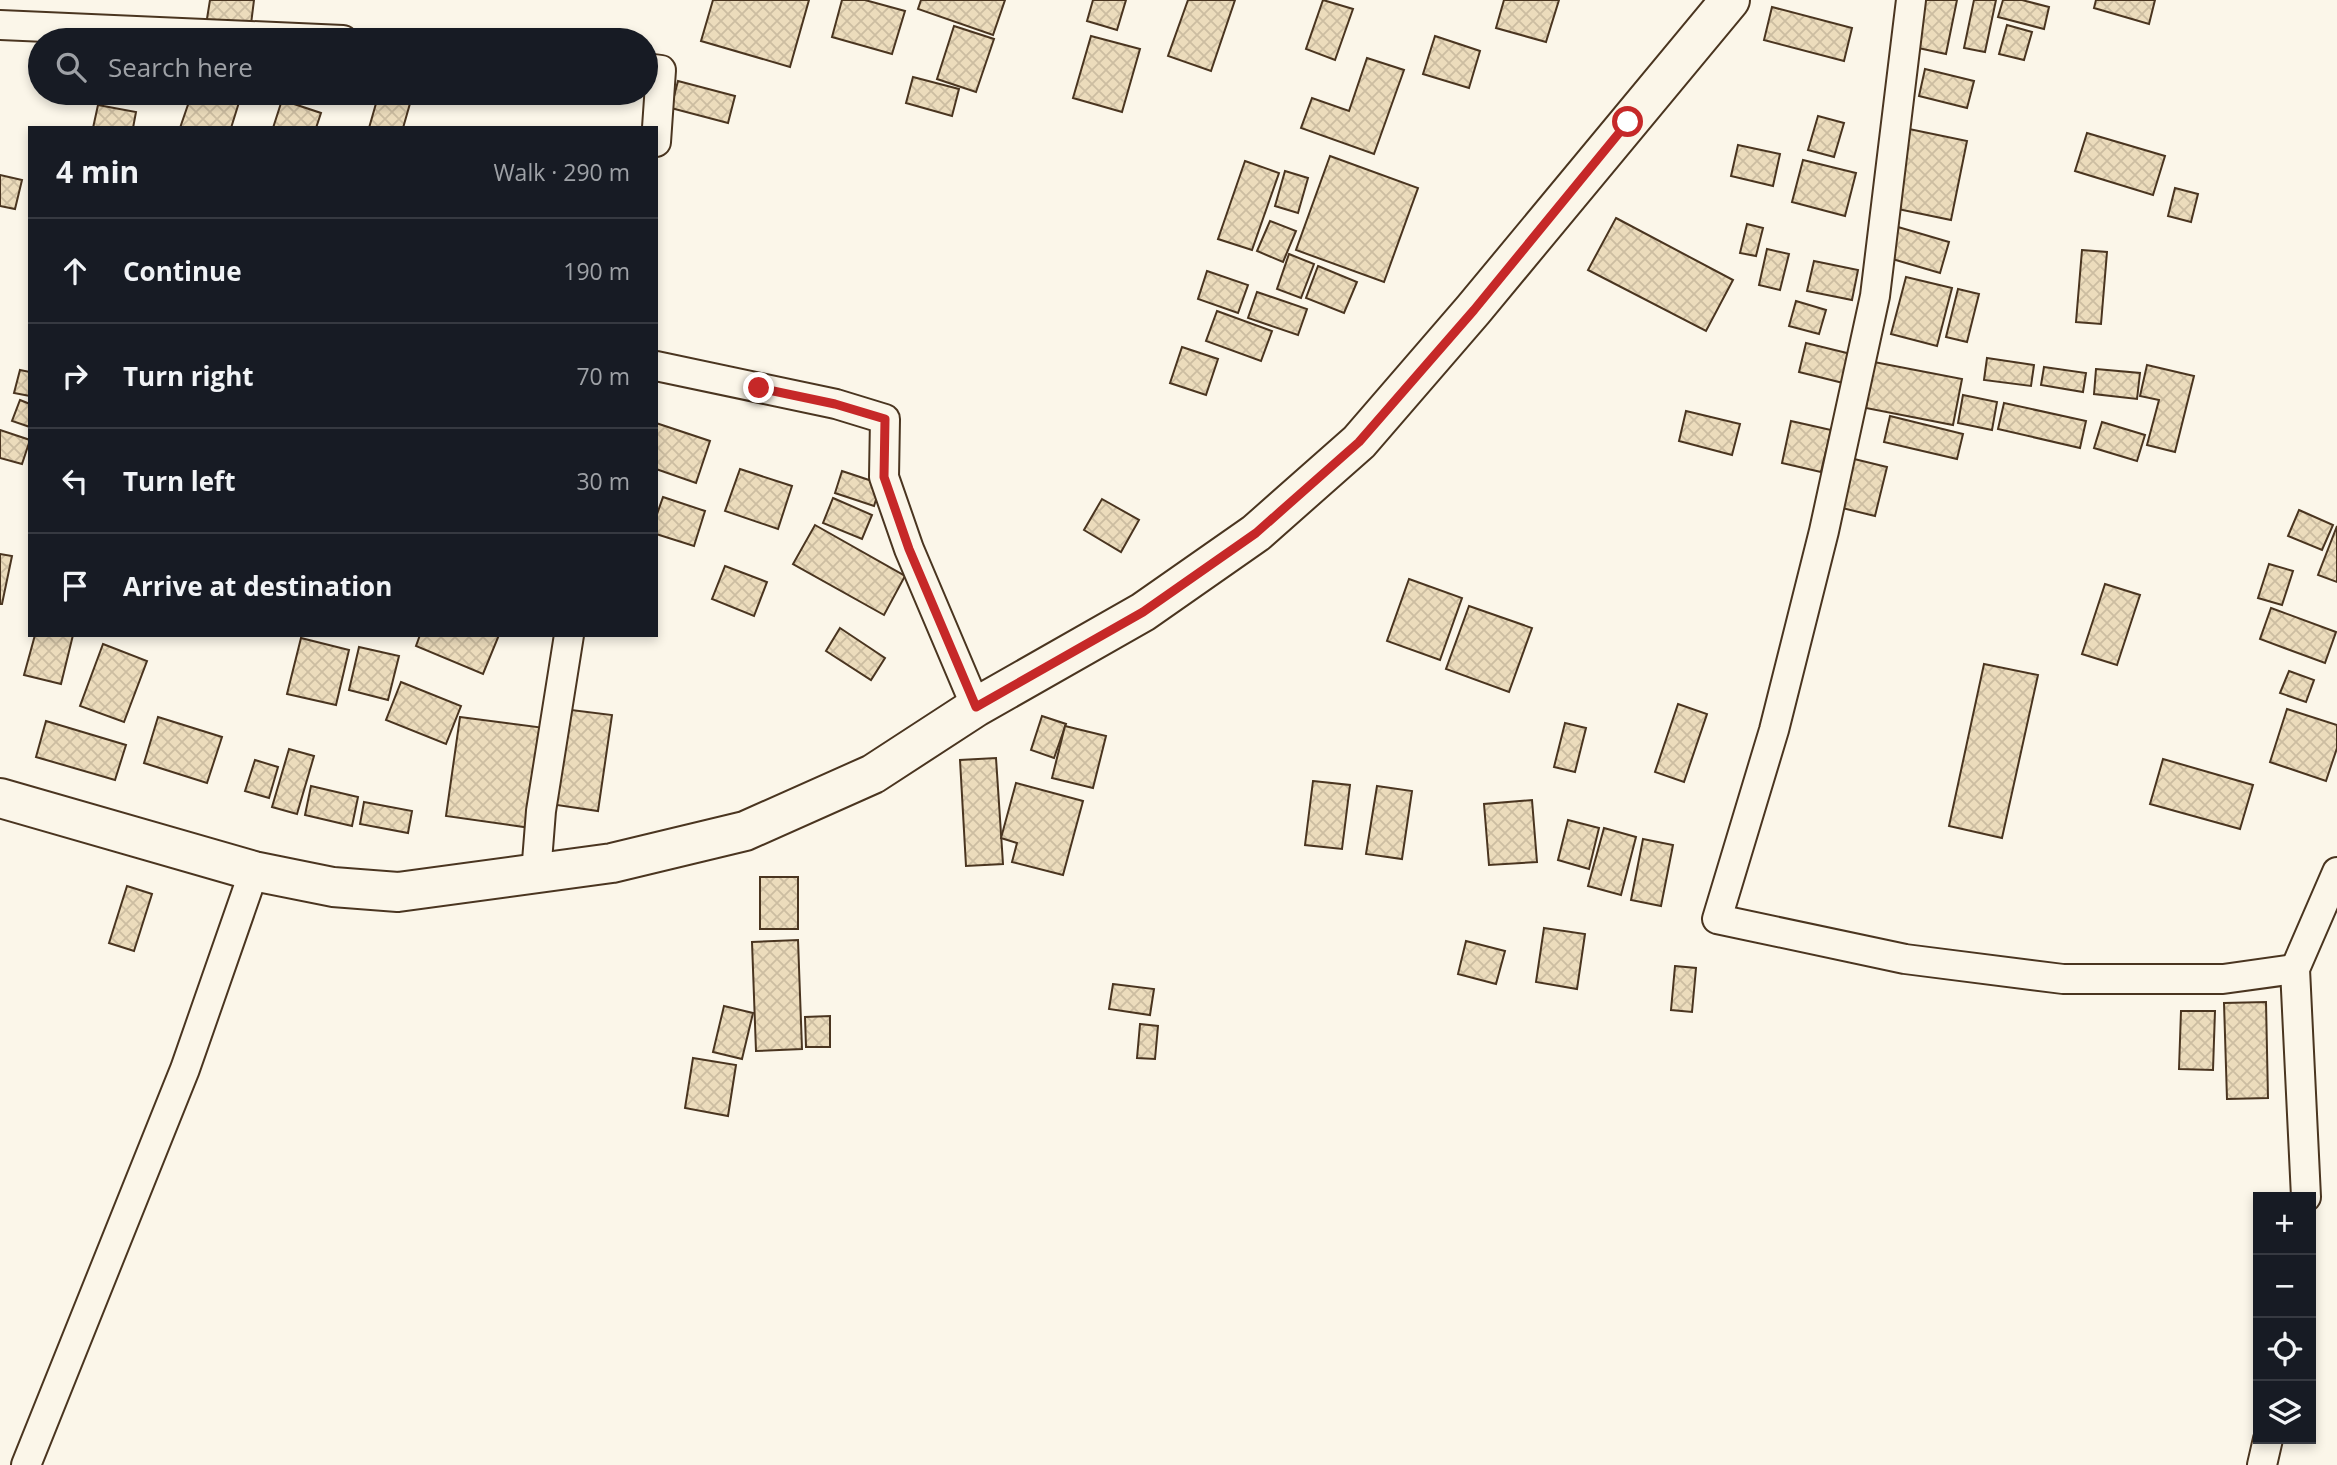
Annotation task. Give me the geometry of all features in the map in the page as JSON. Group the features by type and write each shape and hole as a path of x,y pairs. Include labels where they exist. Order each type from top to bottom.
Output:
{"main road":[{"path":"0,798 254,871 333,887 398,892 612,863 745,831 873,774 976,707 1143,612 1256,533 1359,442 1474,310 1730,0"}],"street":[{"path":"1912,0 1875,296 1824,531 1774,730 1717,919 1906,959 2063,979 2223,979 2295,969"},
{"path":"0,25 68,28"},
{"path":"657,126 661,70 658,70"},
{"path":"658,366 835,404 885,419 884,477 909,549 976,707"},
{"path":"536,874 541,811 569,637"},
{"path":"26,1465 185,1069 254,871"},
{"path":"2306,1192 2295,969 2337,872"},
{"path":"2262,1465 2267,1444"}],"building":[{"path":"210,0 254,0 250,28 206,25"},
{"path":"713,0 809,0 790,67 701,41"},
{"path":"842,0 865,0 905,11 892,54 832,37"},
{"path":"921,0 1005,0 993,35 918,9"},
{"path":"1093,0 1126,0 1117,30 1087,21"},
{"path":"1188,0 1235,0 1211,71 1168,56"},
{"path":"1323,0 1353,9 1335,60 1306,49"},
{"path":"1504,0 1559,0 1546,42 1496,28"},
{"path":"1918,0 1957,0 1946,54 1909,46"},
{"path":"1974,0 1996,0 1985,52 1964,48"},
{"path":"2003,0 2022,0 2049,7 2044,29 1998,17"},
{"path":"2096,0 2155,0 2149,24 2094,8"},
{"path":"1772,7 1852,28 1844,61 1764,40"},
{"path":"2007,25 2032,32 2024,60 1999,54"},
{"path":"954,26 994,39 976,92 937,79"},
{"path":"1091,36 1140,49 1122,112 1073,98"},
{"path":"1435,36 1480,51 1469,88 1423,74"},
{"path":"1367,58 1404,70 1374,154 1301,128 1312,98 1349,111"},
{"path":"1925,69 1974,81 1967,108 1919,96"},
{"path":"913,77 959,89 952,116 906,103"},
{"path":"678,81 735,96 728,123 671,108"},
{"path":"98,105 136,112 133,126 93,126"},
{"path":"188,105 238,105 232,126 181,126"},
{"path":"280,105 297,105 321,113 317,126 274,126"},
{"path":"376,105 410,105 404,126 370,126"},
{"path":"1818,116 1844,123 1834,157 1808,150"},
{"path":"1909,129 1967,141 1951,220 1893,208"},
{"path":"2087,133 2165,156 2153,195 2075,171"},
{"path":"1738,145 1780,154 1773,186 1731,176"},
{"path":"1330,156 1418,188 1384,282 1296,250"},
{"path":"1803,160 1856,173 1845,216 1792,202"},
{"path":"1245,161 1279,173 1252,250 1218,239"},
{"path":"1285,171 1308,178 1298,213 1275,206"},
{"path":"0,175 22,180 15,209 0,206"},
{"path":"2175,188 2198,194 2191,222 2168,216"},
{"path":"1616,218 1733,280 1706,331 1588,270"},
{"path":"1270,221 1296,231 1283,262 1257,251"},
{"path":"1747,224 1763,228 1756,256 1740,253"},
{"path":"1898,227 1949,242 1940,273 1889,258"},
{"path":"1767,249 1789,254 1780,290 1759,285"},
{"path":"2082,250 2107,252 2101,324 2076,322"},
{"path":"1289,254 1314,264 1301,298 1277,289"},
{"path":"1814,261 1858,270 1852,300 1807,291"},
{"path":"1318,266 1357,282 1344,313 1306,298"},
{"path":"1207,271 1248,285 1238,313 1198,299"},
{"path":"1906,277 1952,288 1937,346 1891,334"},
{"path":"1958,289 1979,294 1967,342 1946,337"},
{"path":"1257,292 1307,309 1298,335 1248,318"},
{"path":"1796,301 1826,310 1819,334 1789,326"},
{"path":"1217,311 1272,331 1261,361 1206,341"},
{"path":"1806,343 1851,354 1843,383 1799,372"},
{"path":"1182,347 1218,359 1206,395 1170,383"},
{"path":"1987,358 2034,365 2031,386 1984,380"},
{"path":"1874,362 1962,379 1953,425 1866,408"},
{"path":"2147,365 2194,376 2175,452 2147,445 2159,400 2140,396"},
{"path":"2044,367 2086,373 2083,392 2041,385"},
{"path":"2096,369 2140,373 2137,399 2094,394"},
{"path":"20,370 28,372 28,396 14,393"},
{"path":"1963,395 1997,402 1992,430 1958,423"},
{"path":"20,400 28,403 28,426 12,421"},
{"path":"2004,403 2086,421 2080,448 1998,429"},
{"path":"1686,411 1740,424 1732,455 1679,441"},
{"path":"1890,416 1963,434 1957,459 1884,442"},
{"path":"1791,421 1831,430 1821,472 1782,463"},
{"path":"2102,422 2145,435 2137,461 2094,448"},
{"path":"658,424 710,441 696,483 658,470"},
{"path":"0,430 28,439 22,464 0,458"},
{"path":"1846,457 1887,467 1875,516 1834,506"},
{"path":"740,469 792,486 778,529 725,511"},
{"path":"842,471 881,484 874,506 835,493"},
{"path":"663,497 705,511 694,546 658,535 658,511"},
{"path":"833,498 872,515 862,539 823,523"},
{"path":"1102,499 1139,520 1121,552 1084,530"},
{"path":"2299,510 2333,525 2322,550 2288,536"},
{"path":"815,525 905,576 884,615 793,564"},
{"path":"2337,526 2337,582 2318,575"},
{"path":"0,554 12,556 2,604 0,604"},
{"path":"2269,564 2293,571 2282,605 2258,598"},
{"path":"725,566 767,582 754,616 712,599"},
{"path":"1409,579 1462,598 1440,660 1387,641"},
{"path":"2105,584 2140,595 2117,665 2082,654"},
{"path":"1469,606 1532,628 1509,692 1446,669"},
{"path":"2271,608 2336,632 2325,663 2260,639"},
{"path":"840,628 885,658 871,680 826,651"},
{"path":"34,637 73,637 61,684 24,675"},
{"path":"419,637 498,637 483,674 416,646"},
{"path":"301,638 349,650 336,705 287,694"},
{"path":"103,644 147,661 124,722 80,706"},
{"path":"359,647 399,656 388,700 349,690"},
{"path":"1984,664 2038,675 2002,838 1949,826"},
{"path":"2289,671 2314,680 2306,702 2280,693"},
{"path":"401,682 461,706 446,744 386,720"},
{"path":"1678,704 1707,714 1684,782 1655,772"},
{"path":"563,709 612,715 598,811 550,804"},
{"path":"2287,709 2337,725 2337,748 2326,781 2270,762"},
{"path":"1042,716 1066,724 1054,758 1031,750"},
{"path":"158,717 222,737 207,783 144,763"},
{"path":"460,717 545,728 531,828 446,816"},
{"path":"46,721 126,745 115,780 36,757"},
{"path":"1565,723 1586,728 1575,772 1554,767"},
{"path":"1065,726 1106,736 1093,788 1052,778"},
{"path":"289,749 314,756 297,814 272,807"},
{"path":"996,758 1003,864 966,866 960,760"},
{"path":"2163,759 2253,785 2240,829 2150,804"},
{"path":"255,760 278,767 269,798 245,791"},
{"path":"1313,781 1350,785 1342,849 1305,845"},
{"path":"1016,783 1083,801 1063,875 1012,862 1017,843 1001,838"},
{"path":"311,786 358,797 352,826 305,815"},
{"path":"1377,786 1412,791 1402,859 1366,854"},
{"path":"1532,800 1537,862 1489,865 1484,804"},
{"path":"364,802 412,811 408,833 360,824"},
{"path":"1568,820 1599,828 1589,869 1558,860"},
{"path":"1604,828 1636,837 1621,895 1588,886"},
{"path":"1643,839 1673,845 1661,906 1631,900"},
{"path":"760,877 798,877 798,929 760,929"},
{"path":"127,886 152,894 134,951 109,943"},
{"path":"1544,928 1585,934 1577,989 1536,982"},
{"path":"798,940 802,1049 756,1051 752,942"},
{"path":"1466,941 1505,951 1496,984 1458,974"},
{"path":"1675,966 1696,968 1692,1012 1671,1010"},
{"path":"1113,984 1154,989 1150,1015 1109,1009"},
{"path":"2266,1002 2268,1098 2227,1099 2224,1003"},
{"path":"724,1006 753,1013 742,1059 713,1052"},
{"path":"2181,1011 2215,1011 2213,1070 2179,1069"},
{"path":"830,1016 830,1047 806,1047 805,1017"},
{"path":"1140,1024 1158,1026 1155,1059 1137,1058"},
{"path":"693,1058 736,1065 728,1116 685,1108"}],"route":[{"path":"759,388 835,404 885,419 884,477 909,549 976,707 1143,612 1256,533 1359,442 1474,310 1628,122"}]}
